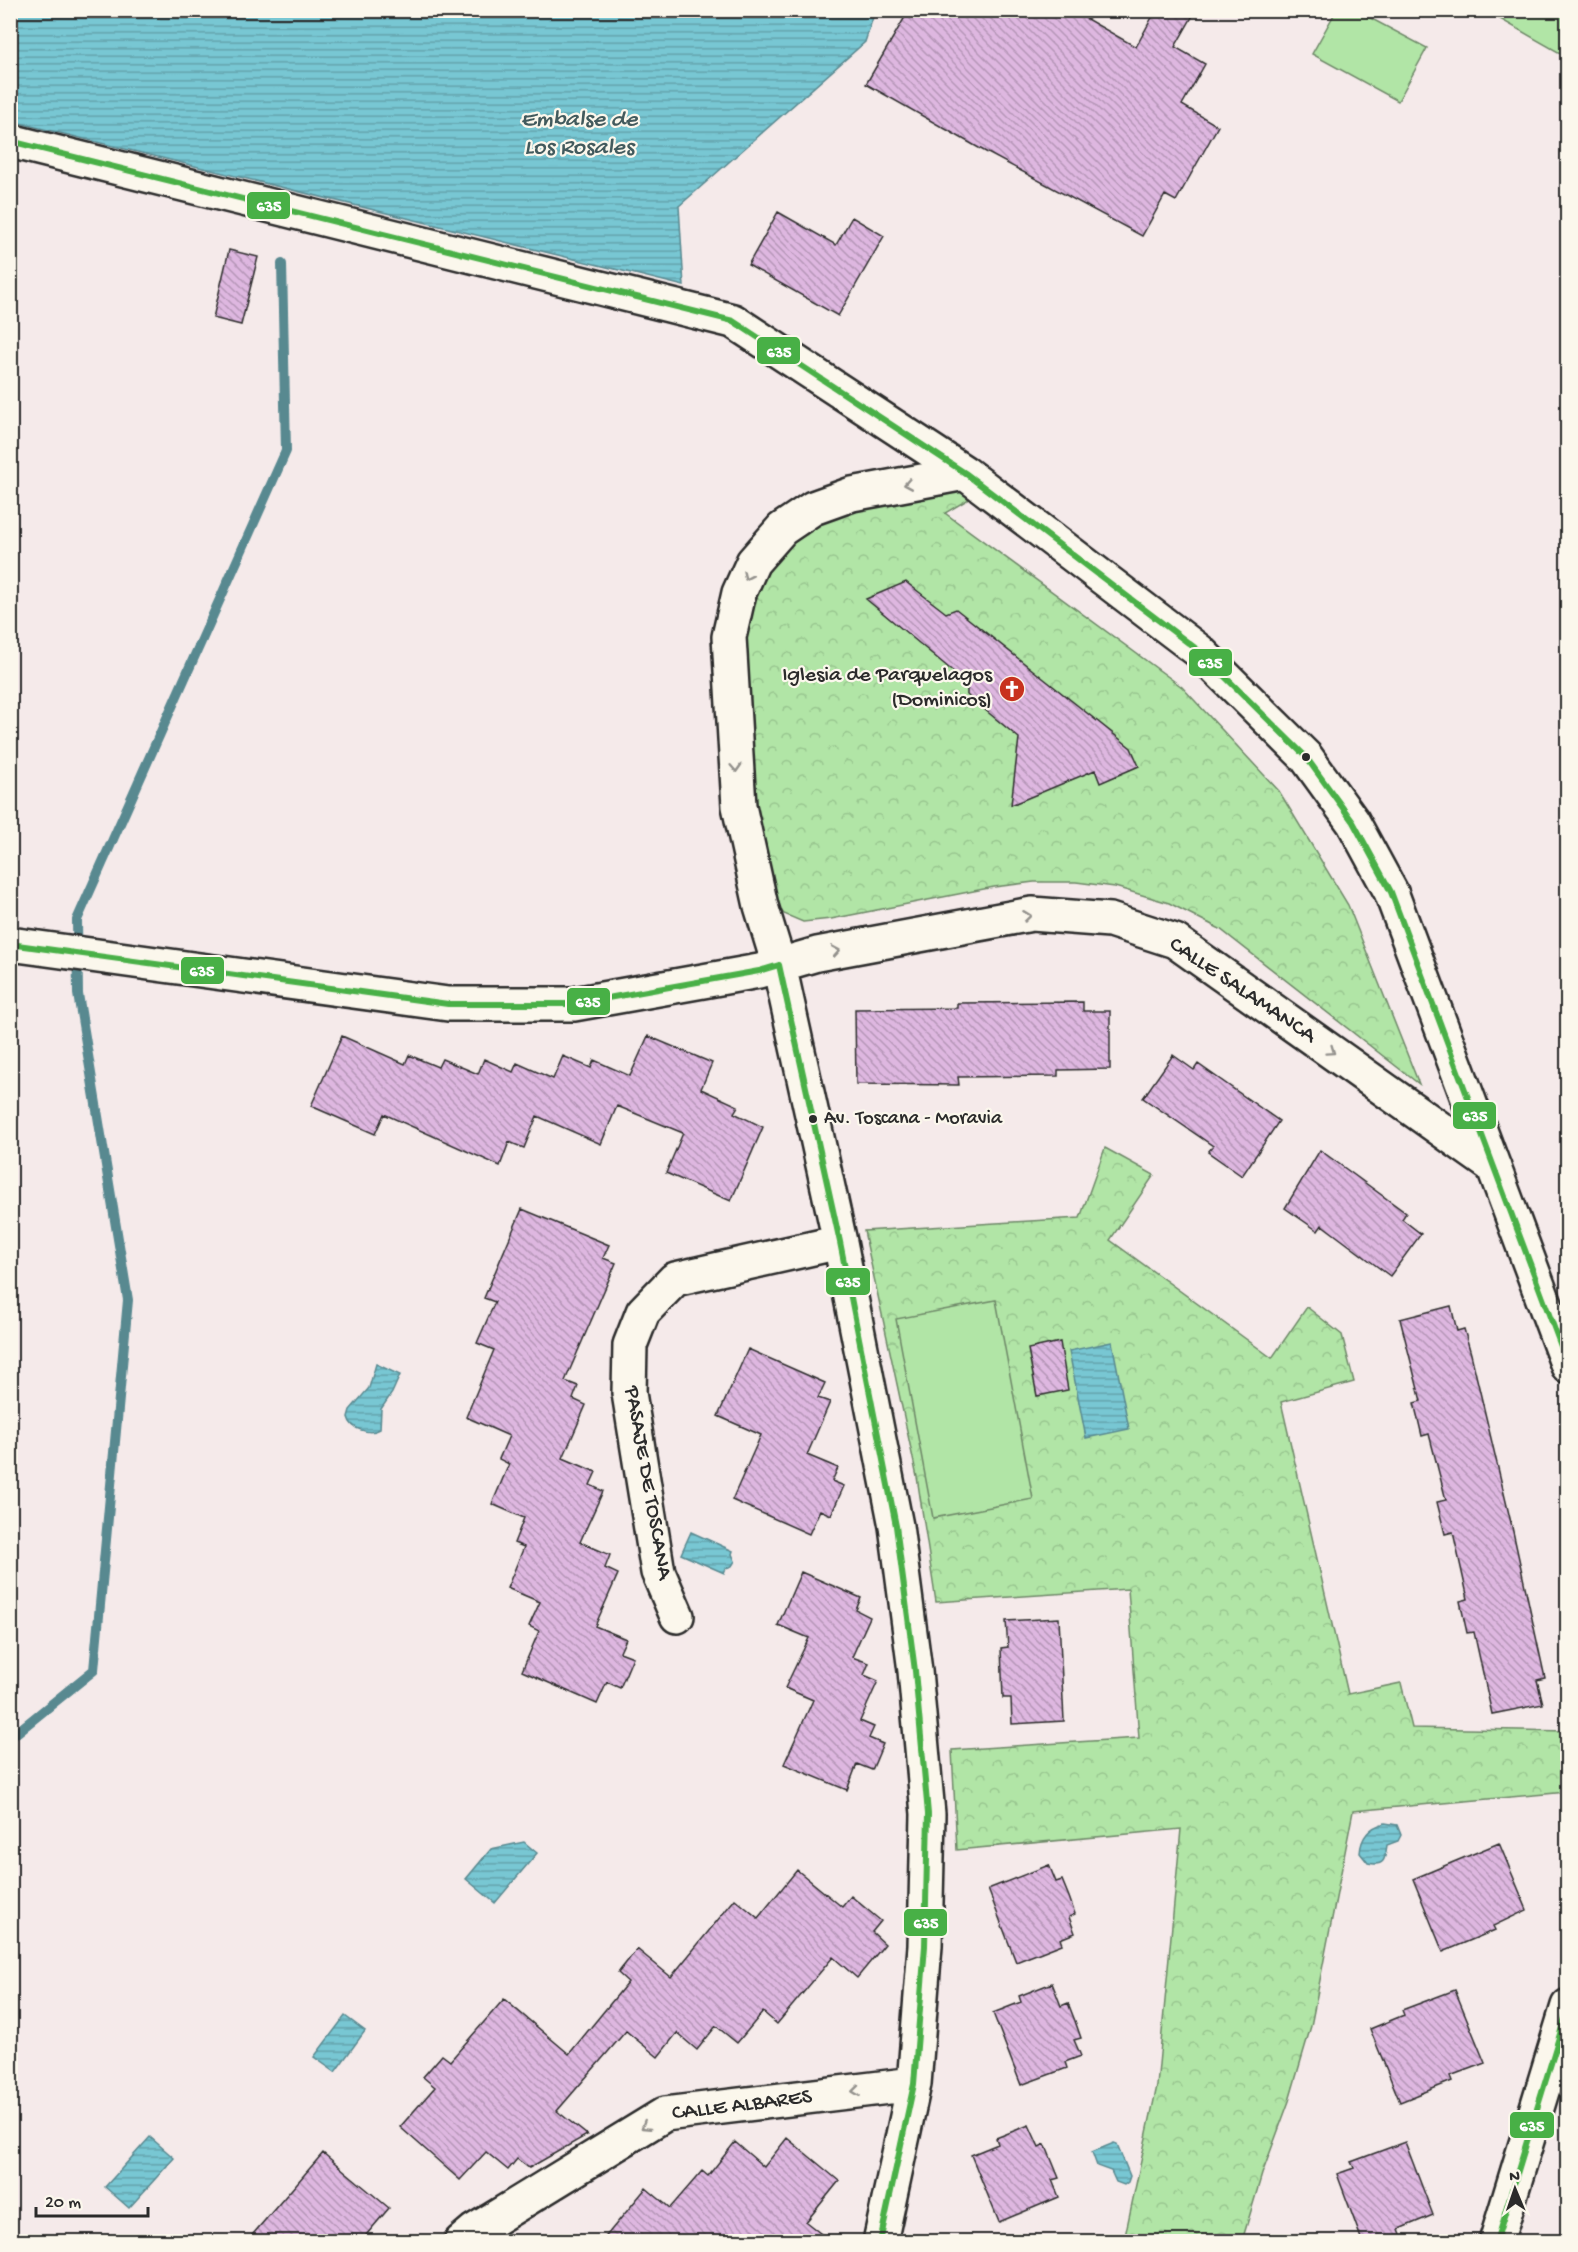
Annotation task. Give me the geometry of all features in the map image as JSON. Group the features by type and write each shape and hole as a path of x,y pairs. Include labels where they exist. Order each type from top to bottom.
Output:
{"street":[{"path":"10,141 734,321 965,473 1199,651 1306,757 1353,822 1391,892 1568,1366"},
{"path":"880,2241 914,2084 925,1946 928,1814 915,1671 896,1526 840,1242 779,965 761,906 739,806 729,637 739,593 753,562 782,529 813,508 852,494 965,473"},
{"name":"CALLE SALAMANCA","path":"10,944 448,1004 574,1004 759,971 817,954 1032,914 1110,920 1175,941 1494,1167"},
{"name":"PASAJE DE TOSCANA","path":"677,1616 658,1572 629,1393 630,1345 644,1312 675,1278 840,1242"},
{"path":"1496,2241 1568,2006"},
{"name":"CALLE ALBARES","path":"461,2241 665,2114 914,2084"}],"green space":[{"path":"1336,11 1357,11 1427,48 1398,101 1312,54"},
{"path":"1486,11 1567,11 1567,57"},
{"path":"961,487 974,496 945,513 1182,687 1279,791 1348,905 1419,1084 1220,929 1169,903 1115,887 1076,882 1034,882 994,887 831,919 803,922 784,914 768,895 752,820 741,634 752,593 769,562 816,522 854,507"},
{"path":"1105,1148 1154,1175 1110,1240 1272,1358 1307,1307 1342,1335 1354,1382 1281,1402 1348,1694 1401,1683 1412,1728 1567,1731 1567,1792 1353,1811 1311,2026 1289,2101 1262,2174 1242,2241 1124,2241 1157,2086 1181,1829 957,1850 952,1750 1139,1738 1128,1589 936,1602 917,1477 864,1231 1080,1218"},
{"path":"996,1300 1033,1499 933,1518 896,1319"}],"water":[{"name":"Embalse de Los Rosales","path":"11,10 875,11 865,42 679,206 684,286 11,121"},
{"path":"1112,1342 1129,1429 1086,1438 1069,1351"},
{"path":"376,1364 400,1375 381,1409 380,1429 366,1431 353,1425 348,1417 350,1410 369,1388"},
{"path":"691,1532 733,1551 735,1561 732,1566 726,1568 724,1573 681,1554"},
{"path":"1385,1823 1397,1825 1401,1835 1398,1841 1387,1845 1385,1858 1381,1863 1368,1863 1360,1853 1362,1842 1371,1830"},
{"path":"524,1842 537,1853 495,1903 466,1879 491,1849"},
{"path":"345,2016 365,2031 335,2072 314,2057"},
{"path":"150,2137 174,2158 129,2208 105,2187"},
{"path":"1114,2143 1117,2144 1130,2176 1124,2185 1116,2182 1111,2171 1097,2166 1092,2152"}],"building":[{"path":"909,10 1071,10 1136,47 1156,10 1196,10 1175,47 1205,64 1182,105 1218,126 1176,201 1165,195 1142,236 866,84"},
{"path":"778,212 836,245 852,217 884,236 838,316 748,265"},
{"path":"229,250 258,257 241,325 213,318"},
{"name":"Iglesia de Parquelagos (Dominicos)","path":"906,582 946,613 956,609 1131,748 1139,766 1100,783 1095,770 1011,805 1019,738 967,695 967,683 866,599"},
{"path":"1083,1002 1083,1011 1110,1011 1110,1069 1058,1070 1058,1076 958,1077 959,1085 856,1084 855,1009 957,1008 957,1003"},
{"path":"342,1036 405,1064 409,1055 438,1067 442,1059 478,1074 484,1059 513,1072 517,1063 553,1079 563,1056 591,1068 594,1060 630,1076 648,1036 712,1063 701,1089 738,1106 734,1113 763,1127 731,1201 666,1173 683,1133 617,1106 601,1144 537,1116 524,1148 509,1142 500,1166 384,1114 375,1134 311,1106"},
{"path":"1173,1055 1194,1070 1198,1064 1279,1121 1242,1176 1208,1152 1213,1146 1143,1098"},
{"path":"1320,1150 1406,1213 1402,1219 1421,1234 1390,1276 1322,1225 1318,1231 1285,1208"},
{"path":"522,1209 609,1245 603,1258 616,1263 565,1381 578,1386 573,1399 586,1405 563,1458 596,1472 590,1485 603,1491 580,1542 610,1555 605,1568 618,1574 595,1626 626,1639 620,1652 633,1657 620,1688 607,1682 597,1704 522,1671 539,1631 529,1626 540,1602 507,1588 524,1547 514,1543 524,1518 492,1504 509,1464 499,1459 509,1436 466,1417 494,1350 477,1343 495,1302 484,1298"},
{"path":"1451,1306 1457,1331 1464,1329 1471,1354 1545,1678 1537,1680 1543,1704 1492,1714 1474,1632 1467,1633 1460,1601 1468,1599 1453,1532 1445,1534 1437,1502 1446,1500 1429,1434 1422,1436 1414,1403 1421,1401 1400,1319"},
{"path":"1060,1342 1068,1390 1037,1396 1028,1349"},
{"path":"748,1349 825,1383 818,1398 830,1402 807,1455 838,1468 832,1481 844,1486 831,1515 820,1510 809,1534 732,1500 761,1435 718,1416"},
{"path":"801,1572 861,1598 856,1610 870,1617 852,1657 869,1663 864,1675 878,1681 860,1721 874,1727 869,1738 883,1744 872,1770 857,1764 847,1790 784,1764 813,1700 785,1688 809,1638 778,1625"},
{"path":"1059,1618 1064,1721 1012,1724 1011,1698 1003,1698 1001,1648 1008,1647 1006,1621"},
{"path":"1499,1843 1527,1910 1493,1926 1495,1930 1443,1952 1413,1879"},
{"path":"1049,1865 1056,1882 1062,1880 1069,1897 1075,1914 1069,1917 1075,1933 1060,1939 1062,1944 1016,1962 988,1889"},
{"path":"797,1870 842,1907 851,1896 881,1921 872,1932 885,1944 857,1978 833,1957 777,2024 763,2012 737,2043 716,2026 697,2050 677,2033 658,2057 626,2031 557,2111 587,2135 529,2168 517,2159 508,2170 486,2152 460,2180 400,2127 435,2087 423,2077 442,2055 450,2061 504,1999 569,2054 628,1982 618,1973 637,1949 671,1977 735,1899 758,1918"},
{"path":"1052,1983 1061,2006 1068,2003 1081,2038 1074,2040 1081,2056 1065,2062 1067,2068 1021,2085 993,2013 1021,2002 1019,1996"},
{"path":"1455,1990 1485,2063 1450,2076 1452,2081 1400,2102 1370,2029 1404,2015 1402,2010"},
{"path":"1029,2125 1039,2147 1045,2144 1059,2178 1052,2180 1059,2197 999,2222 971,2155 998,2144 996,2138"},
{"path":"787,2138 839,2181 806,2222 830,2241 602,2241 646,2188 670,2208 702,2171 708,2176 735,2142 764,2167"},
{"path":"1405,2142 1433,2215 1399,2229 1401,2234 1380,2241 1362,2241 1337,2174 1354,2168 1351,2162"},
{"path":"323,2153 389,2208 361,2241 247,2241"}],"waterway":[{"path":"10,1738 94,1670 128,1300 78,994 77,920 286,451 282,264"}],"transit line":[{"name":"635","path":"10,141 733,321 965,473 1199,651 1306,757 1353,822 1391,892 1568,1365"},
{"name":"635","path":"10,944 448,1004 574,1004 759,971 779,965"},
{"name":"635","path":"779,965 840,1242 896,1526 915,1671 928,1814 925,1946 914,2084 880,2242"},
{"name":"635","path":"1496,2242 1568,2008"}],"place":[{"name":"Iglesia de Parquelagos (Dominicos)","path":"1012,689"},
{"name":"Av. Toscana - Moravia","path":"813,1119"}]}
